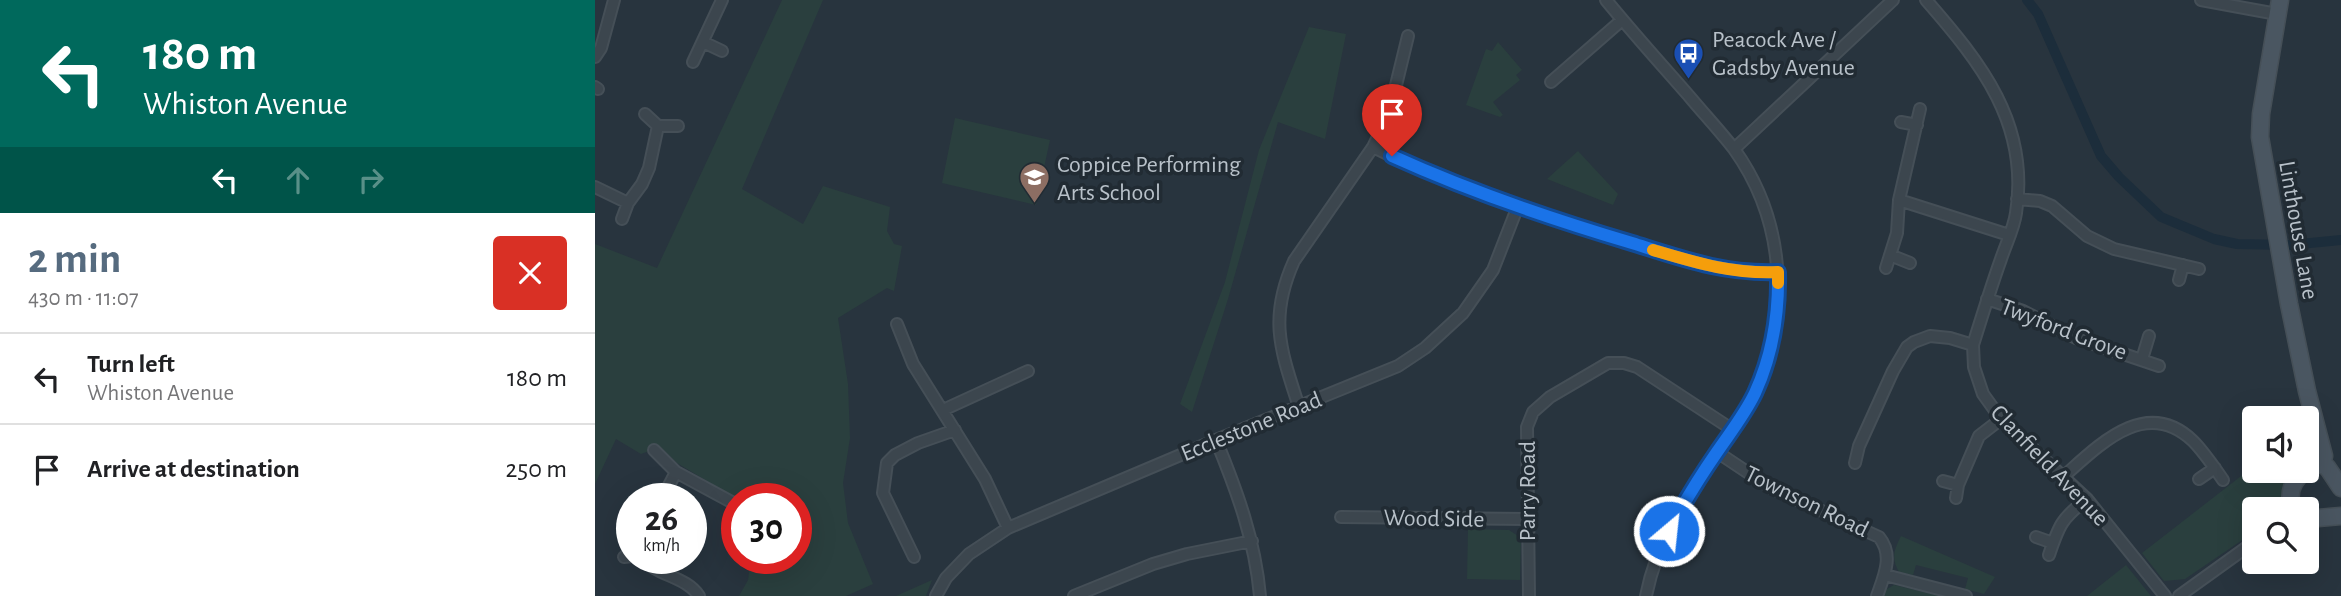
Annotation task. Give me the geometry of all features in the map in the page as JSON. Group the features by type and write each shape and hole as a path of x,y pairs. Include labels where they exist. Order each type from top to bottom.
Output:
{"street":[{"path":"595,57 601,48 614,0"},
{"path":"693,62 722,0"},
{"path":"1606,0 1734,149 1765,210 1778,272 1777,318 1769,354 1755,391 1688,495 1659,549 1651,568 1646,596"},
{"path":"1734,149 1893,0"},
{"name":"Clanfield Avenue","path":"1926,0 1978,63 2006,114 2017,157 2016,216 1973,345 1974,368 1983,394 2001,418 2087,499 2165,596"},
{"path":"2201,0 2279,7"},
{"name":"Linthouse Lane","path":"2279,7 2261,114 2260,137 2288,304 2311,406"},
{"path":"1551,82 1622,19"},
{"path":"1299,407 1278,330 1288,275 1294,261 1373,147 1389,114 1408,36"},
{"path":"703,42 722,51"},
{"path":"1886,268 1897,233 1899,200 1920,108"},
{"path":"645,114 658,126 678,126"},
{"path":"1901,122 1917,125"},
{"path":"622,219 628,202 642,184 649,168 658,126"},
{"path":"1373,147 1416,167 1597,233 1714,268 1751,273 1778,272"},
{"path":"595,187 628,202"},
{"path":"2017,199 2040,201 2052,206 2087,236 2114,249 2199,269"},
{"path":"1899,200 2009,235"},
{"name":"Ecclestone Road","path":"936,596 946,578 969,554 1008,528 1398,366 1447,330 1464,313 1493,270 1518,206"},
{"path":"1890,255 1910,263"},
{"path":"2179,280 2183,265"},
{"name":"Twyford Grove","path":"1987,299 2023,311 2076,338 2159,366"},
{"path":"897,324 913,364 985,479 1008,528"},
{"path":"1855,463 1859,446 1893,371 1907,347 1930,336 1950,338 1973,345"},
{"name":"Twyford Grove","path":"2142,359 2149,336"},
{"name":"Parry Road","path":"1529,596 1527,427 1533,412 1550,397 1608,363 1624,363 1637,367 1733,429"},
{"path":"943,410 1028,371"},
{"path":"1956,498 1958,485 1979,436 2001,418"},
{"path":"2063,477 2120,430 2148,424 2165,425 2192,440 2223,480"},
{"path":"914,557 883,493 887,463 918,443 955,430"},
{"name":"Linthouse Lane","path":"2319,437 2324,456 2319,461"},
{"path":"1216,440 1242,506 1252,541 1260,596"},
{"path":"1845,443 1859,446"},
{"path":"654,450 676,472 721,496"},
{"name":"Townson Road","path":"1717,452 1771,488 1879,537 1886,545 1887,551 1885,575 1877,596"},
{"path":"2319,468 2327,467 2341,488"},
{"path":"2199,479 2214,468"},
{"path":"671,483 676,472"},
{"path":"1943,481 1958,485"},
{"path":"2049,555 2059,526 2069,513 2087,499"},
{"path":"2319,518 2341,516"},
{"name":"Wood Side","path":"1341,517 1528,519"},
{"path":"2036,537 2053,543"},
{"path":"1074,596 1153,564 1252,541"},
{"path":"2179,596 2242,551"},
{"path":"666,574 692,587 699,596"},
{"path":"1885,575 1966,596"}],"green space":[{"path":"782,0 823,0 742,189 803,224 823,186 890,207 887,231 894,244 902,246 894,291 887,288 838,318 848,384 850,438 843,483 848,523 873,584 846,596 739,596 749,574 812,574 812,483 721,483 721,489 677,463 660,447 641,454 616,439 595,484 595,244 657,268"},
{"path":"1309,27 1346,34 1325,139 1278,122 1228,299 1192,412 1180,404 1225,282 1259,150"},
{"path":"1498,42 1522,70 1516,75 1520,80 1493,102 1503,115 1500,117 1466,105 1486,49 1492,51"},
{"path":"955,118 1050,140 1036,205 942,183"},
{"path":"1578,151 1618,194 1613,205 1547,179"},
{"path":"2242,475 2242,483 2286,483 2283,497 2242,497 2242,540 2185,579 2164,581 2142,553"},
{"path":"1468,529 1509,530 1521,538 1520,580 1467,579"},
{"path":"1901,536 1995,577 1984,594 1965,589 1968,578 1916,565 1913,575 1899,572 1894,554"},
{"path":"2126,565 2151,596 2087,596"},
{"path":"932,580 926,596 896,596"},
{"path":"1894,585 1941,596 1884,596 1887,589"}],"waterway":[{"path":"2027,0 2038,14 2101,156 2161,217 2214,239 2237,244 2290,245 2341,240"}],"slow traffic":[{"path":"1653,250 1714,268 1751,273 1778,272 1778,283"}],"place":[{"name":"Peacock Ave / Gadsby Avenue","path":"1689,80"},
{"name":"Coppice Performing Arts School","path":"1034,205"}],"route":[{"path":"1392,156 1597,233 1714,268 1751,273 1778,272 1777,318 1763,372 1741,417 1688,495 1669,531"}]}
